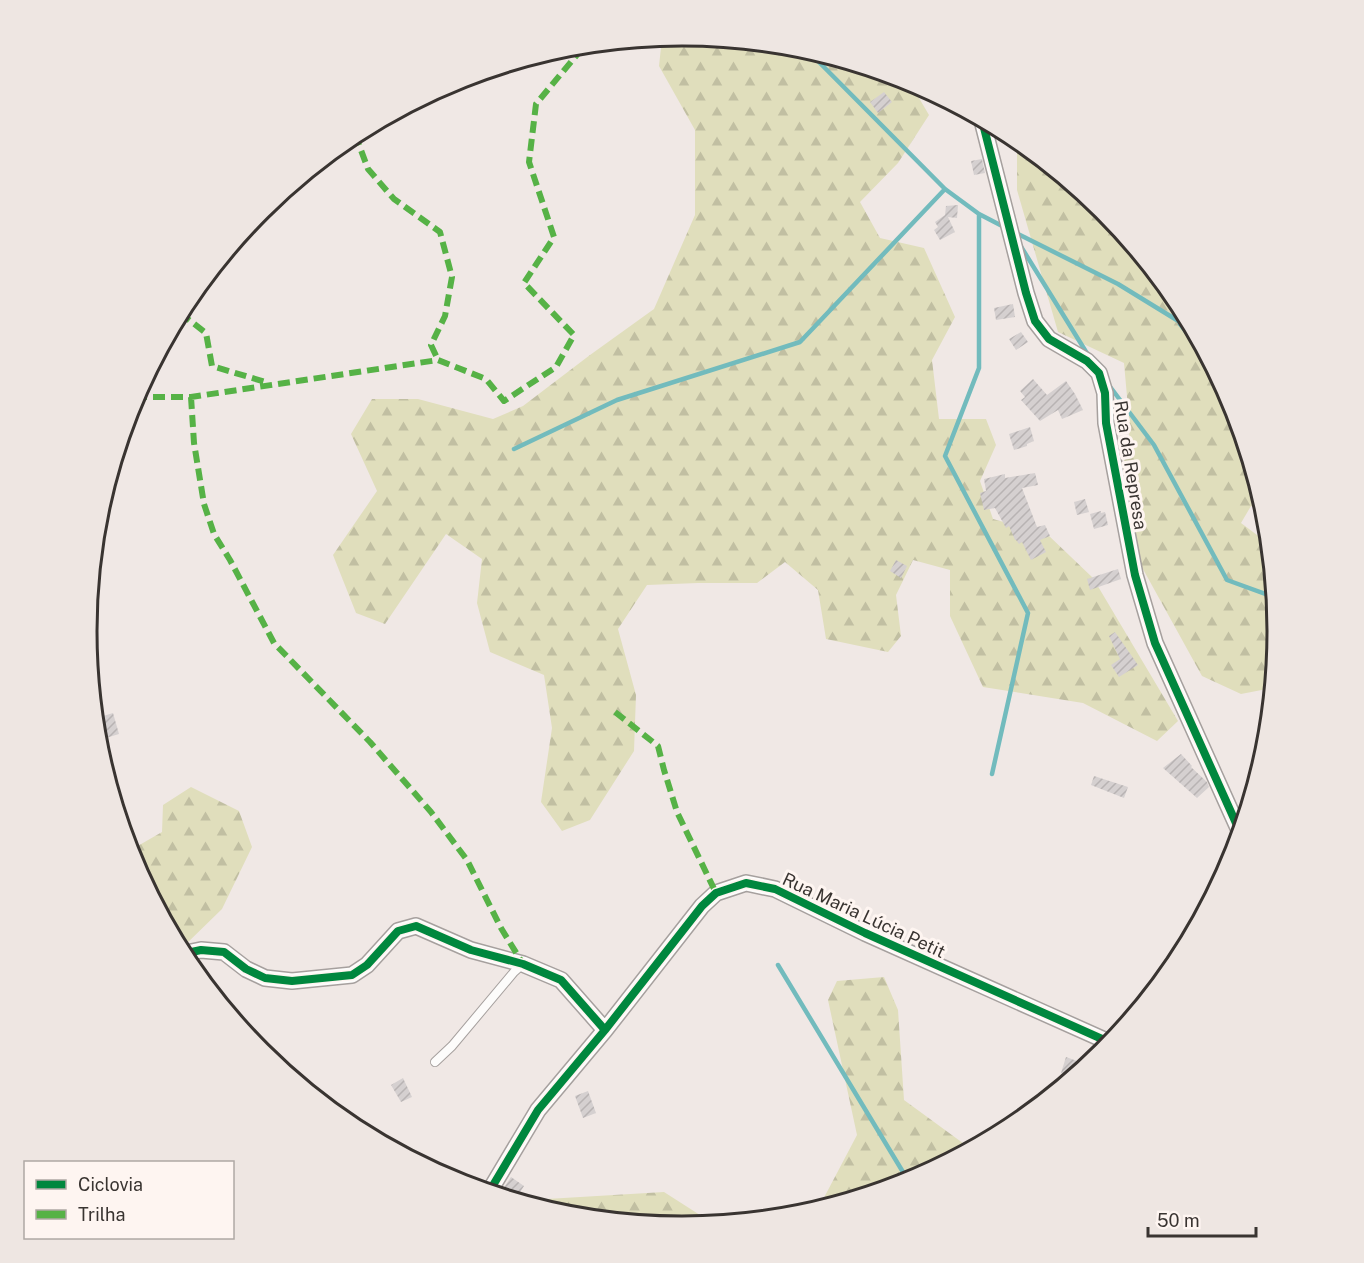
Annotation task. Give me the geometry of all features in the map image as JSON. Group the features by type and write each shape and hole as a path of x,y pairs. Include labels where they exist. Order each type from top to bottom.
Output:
{"street":[{"name":"Rua da Represa","path":"984,130 1035,321 1049,339 1088,361 1099,373 1105,393 1106,423 1135,575 1155,643 1235,822"},
{"name":"Rua Maria Lúcia Petit","path":"493,1185 538,1110 605,1030 702,906 716,892 746,884 775,889 865,933 1102,1039"},
{"path":"193,952 201,950 224,952 246,969 265,978 292,981 352,975 367,965 398,931 416,926 471,950 523,964 561,980 605,1030"}],"lane":[{"path":"435,1062 452,1046 523,964"}],"green space":[{"path":"682,46 758,52 833,66 918,97 929,115 898,163 860,202 880,238 924,248 955,317 932,360 939,419 986,419 996,445 980,481 993,519 1047,534 1093,578 1178,721 1157,741 1083,703 983,687 950,616 950,570 913,560 896,595 901,636 888,652 826,639 818,590 785,562 757,583 647,585 618,629 636,695 634,751 590,820 562,831 541,802 552,728 544,675 490,652 477,603 482,559 446,534 385,624 356,613 333,555 377,491 351,434 372,399 418,399 493,419 523,406 654,309 695,215 695,130 659,66 661,47"},
{"path":"1017,152 1068,192 1122,246 1168,306 1207,373 1236,443 1254,507 1251,506 1241,523 1259,537 1266,593 1267,632 1264,690 1241,694 1202,676 1138,560 1119,487 1130,430 1124,363 1058,332 1017,190"},
{"path":"191,787 239,811 252,847 222,909 187,943 157,890 138,846 162,832 163,805"},
{"path":"884,977 898,1010 904,1100 964,1144 906,1172 823,1199 857,1135 828,1000 837,981"},
{"path":"664,1192 701,1216 644,1215 606,1211 542,1199"}],"building":[{"path":"884,92 892,102 878,113 870,102"},
{"path":"982,159 985,173 974,175 971,161"},
{"path":"958,205 957,218 948,217 955,232 940,240 934,230 938,227 935,222 945,215 946,206"},
{"path":"1013,304 1015,317 996,320 994,308"},
{"path":"1021,332 1028,342 1016,350 1009,339"},
{"path":"1033,379 1047,395 1066,381 1083,410 1062,419 1058,410 1040,421 1021,400 1025,397 1020,391"},
{"path":"1030,427 1034,441 1014,450 1009,434"},
{"path":"1035,473 1038,485 1022,488 1037,527 1045,525 1050,536 1040,540 1046,552 1031,560 1022,542 1019,544 1015,540 1009,526 1006,528 995,508 984,510 980,493 986,491 984,479 1005,474 1005,478"},
{"path":"1085,499 1089,512 1077,515 1074,502"},
{"path":"1101,511 1101,513 1105,512 1108,525 1094,529 1090,514"},
{"path":"896,560 907,566 901,578 890,571"},
{"path":"1118,569 1121,579 1090,590 1087,579"},
{"path":"1115,632 1138,665 1119,677 1111,665 1120,659 1109,636"},
{"path":"113,713 119,734 107,738 103,716"},
{"path":"1181,754 1209,787 1197,798 1163,768"},
{"path":"1094,776 1128,787 1124,798 1091,785"},
{"path":"1066,1057 1078,1061 1064,1074 1061,1073"},
{"path":"403,1078 412,1097 401,1102 391,1085"},
{"path":"588,1091 596,1113 583,1118 575,1096"},
{"path":"511,1177 524,1186 519,1193 504,1188"}],"waterway":[{"path":"820,63 945,189 979,214 1006,228"},
{"path":"514,449 617,400 800,342 945,189"},
{"path":"979,214 979,368 945,456 1028,613 992,774"},
{"path":"1014,232 1118,284 1177,320"},
{"path":"1020,245 1088,355"},
{"path":"1108,384 1154,445 1227,580 1266,594"},
{"path":"778,965 904,1173"}],"marked path":[{"path":"147,397 191,397 438,360 486,379 504,401 556,367 574,335 524,283 554,237 529,162 536,104 575,57"},
{"path":"359,144 368,169 394,199 440,232 452,277 445,316 431,345 438,360"},
{"path":"188,319 206,333 212,366 269,383"},
{"path":"191,397 194,443 204,504 214,534 274,643 370,742 431,812 467,860 501,928 523,964"},
{"path":"615,712 658,746 677,812 716,893"}],"cycle path":[{"path":"985,131 1035,321 1049,339 1087,361 1099,373 1105,393 1106,423 1135,575 1155,643 1235,822"},
{"path":"493,1185 538,1110 605,1030 702,906 716,893 746,883 775,889 865,933 1102,1039"},
{"path":"193,952 201,950 224,952 246,969 265,978 292,981 352,975 367,965 398,931 416,926 471,950 523,964 561,980 605,1030"}]}
